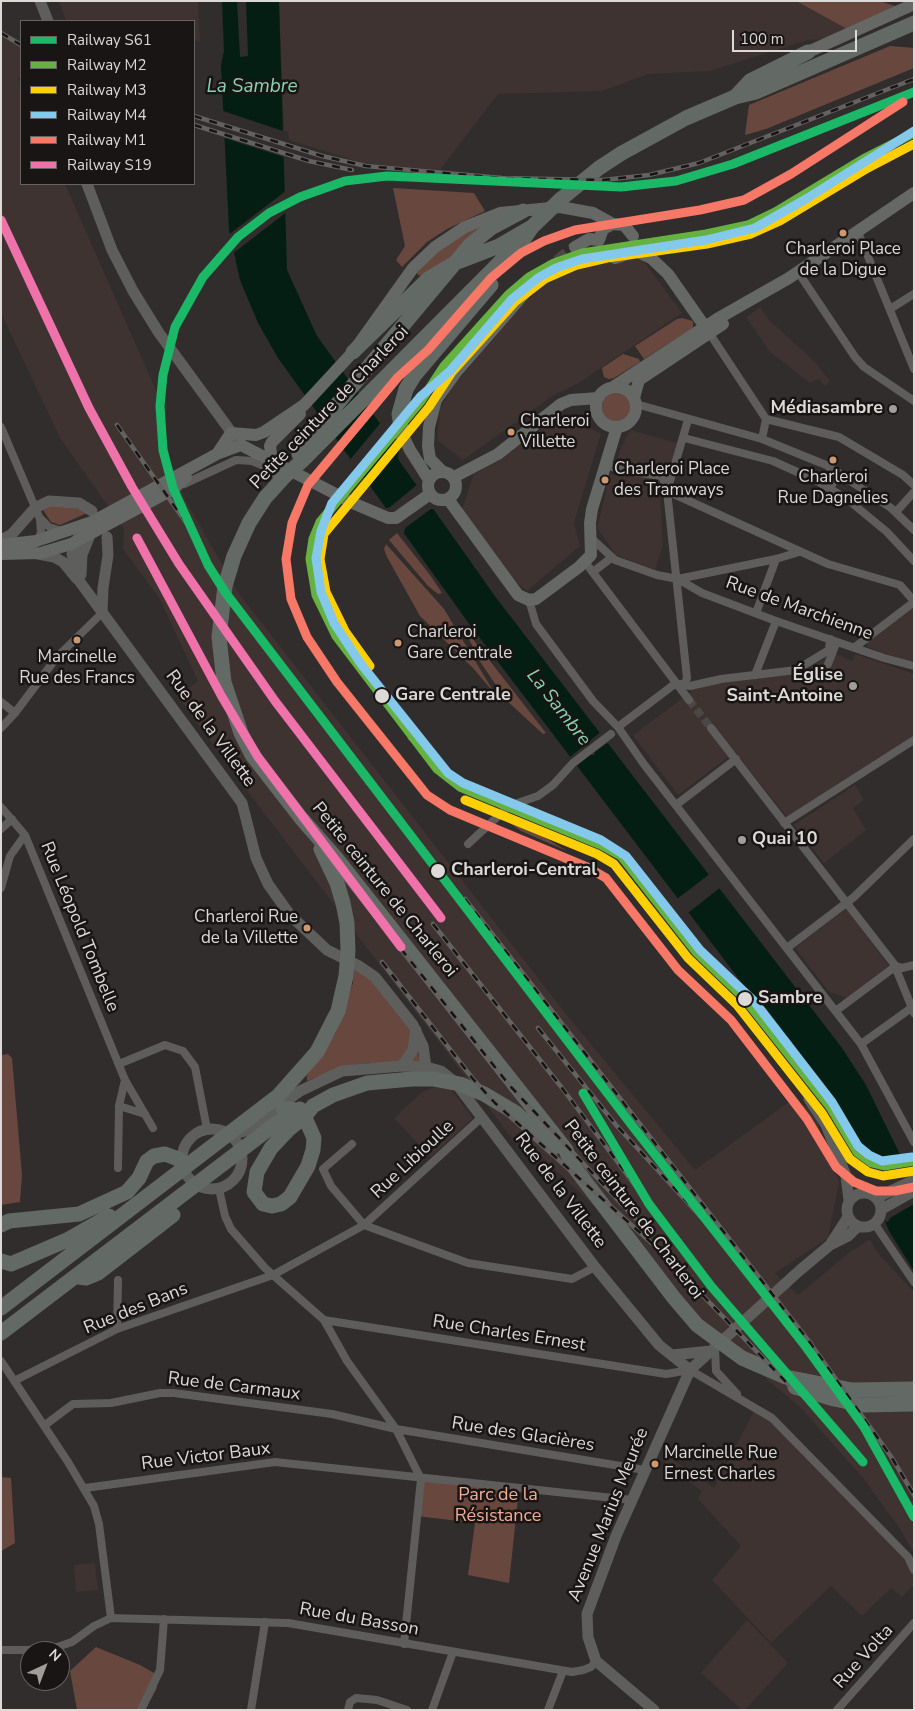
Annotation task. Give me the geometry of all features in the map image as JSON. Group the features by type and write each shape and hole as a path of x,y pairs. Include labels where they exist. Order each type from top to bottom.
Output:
{"highway":[{"path":"753,86 847,52 914,23"},
{"path":"753,86 808,52"},
{"name":"Petite ceinture de Charleroi","path":"753,86 735,97 660,132 611,160 576,186 532,227 519,246 508,253 303,460 280,477 255,514 234,556 222,600 219,637 220,656 224,682 240,733 252,754 560,1142 566,1150 571,1164 669,1292 697,1325 742,1358 769,1371 842,1388 867,1391 914,1389"},
{"path":"280,477 324,420 481,235 502,221 523,211"},
{"path":"353,352 428,278 455,263 499,246 532,227"},
{"path":"402,434 399,414 402,399 410,382 483,294 516,259 519,246"},
{"path":"1,1308 89,1234 280,1102 328,1034 342,999 348,964 348,923 337,883 322,851 301,818"},
{"path":"280,1102 295,1110 306,1120 314,1138 312,1157 293,1192 281,1204 272,1206 259,1200 254,1192 255,1179 261,1163 271,1148 288,1130 306,1115 313,1106 351,1087 374,1081 412,1079 448,1082 484,1094 516,1113 536,1130 560,1156 571,1164"},
{"path":"1,1333 274,1125 304,1106 313,1106"},
{"path":"1,1224 9,1221 79,1214 127,1192 139,1178 144,1166 151,1157 165,1154 182,1166 174,1188 165,1196 1,1318"},
{"path":"75,1277 93,1276 119,1258 172,1216 197,1186"},
{"path":"1,1261 11,1264 89,1234"},
{"path":"769,1371 781,1382 834,1399 878,1406 914,1404"}],"main road":[{"path":"40,1 48,20"},
{"path":"808,52 914,4"},
{"path":"87,185 112,250 133,291 159,333 231,434 242,445 355,504 388,518 396,518 430,495"},
{"path":"707,331 602,392 598,398 596,409 600,419 608,425 617,427 632,420 639,380 707,331 914,193"},
{"path":"272,461 270,446 289,419 353,352 393,294 422,258 447,238 482,219 515,210 523,211 560,207 594,213 613,224 624,225 632,245 651,258 668,274 707,331"},
{"path":"601,244 603,229 613,224"},
{"path":"575,247 589,239 601,244 609,256 622,257 632,245"},
{"path":"454,477 442,471 430,459 428,446 429,427 436,400 457,371 543,272"},
{"path":"613,387 626,389 635,401"},
{"path":"454,477 498,454 561,404 571,400 598,398"},
{"path":"217,454 226,438 231,434 256,435 289,419"},
{"path":"430,495 437,499 448,500 524,598 536,599 589,567 592,509 617,427"},
{"path":"402,434 429,480 430,495"},
{"path":"78,537 92,516 217,454 242,445"},
{"path":"1,554 31,553 55,549 172,490 203,462"},
{"path":"429,480 435,474 442,471"},
{"path":"448,500 456,490 454,477"},
{"path":"1,540 12,534 31,512 49,501 79,503 92,516"},
{"path":"1,545 78,537"},
{"name":"Rue de la Villette","path":"78,537 72,558 80,582"},
{"path":"102,613 102,588 108,555 108,537"},
{"name":"Rue de la Villette","path":"31,553 57,558 63,562 70,573 80,582 242,803 256,858 268,884 290,914 327,950 368,970 416,1030 425,1055 426,1067 434,1068 450,1077 482,1116 595,1267 659,1345 690,1370"},
{"path":"402,1066 413,1050 416,1030"},
{"path":"230,1135 245,1131 316,1081 351,1069 402,1066 426,1067"},
{"path":"240,1146 246,1136 280,1102 365,1069"},
{"path":"810,1099 826,1125 846,1176 850,1200"},
{"path":"207,1129 223,1131 230,1135 240,1146 242,1155 239,1173 227,1186 219,1189 211,1190 197,1186 182,1166 182,1151 191,1136 207,1129"},
{"path":"846,1176 874,1205"},
{"path":"914,1180 874,1205 867,1226 858,1226 848,1217 847,1205 853,1196 874,1205 914,1191"},
{"name":"Avenue Marius Meurée","path":"827,1247 848,1217"},
{"name":"Avenue Marius Meurée","path":"596,1661 588,1637 587,1614 616,1536 690,1370 732,1333 758,1306 827,1247 848,1236 858,1226"},
{"path":"672,1355 713,1349"},
{"path":"596,1661 654,1710"}],"street":[{"path":"858,232 914,369"},
{"path":"798,272 855,357 864,367 914,401"},
{"path":"890,309 914,294"},
{"path":"707,331 766,419 838,437 903,475 914,485"},
{"path":"635,401 688,420 762,439 819,462 838,472 896,512 914,530"},
{"path":"762,439 766,419"},
{"path":"668,492 688,420"},
{"path":"1,427 29,494 31,512 49,527 78,537"},
{"path":"684,438 773,462 817,481 847,499 887,532 914,561"},
{"path":"172,490 236,460 252,461 271,469 280,477"},
{"path":"606,465 625,471 662,476 668,492 687,678 684,683"},
{"path":"830,489 838,472"},
{"path":"668,492 836,567 900,585 914,602 855,647"},
{"path":"896,512 914,492"},
{"path":"29,494 49,501"},
{"path":"31,553 41,532 40,518"},
{"path":"590,537 611,558 657,575 678,579 776,560 799,552"},
{"path":"611,558 589,567 689,700"},
{"path":"756,613 776,560"},
{"name":"Rue de Marchienne","path":"678,579 702,593 776,621 913,666"},
{"path":"524,598 536,624 593,701 618,727 676,806 862,1044 914,1142"},
{"path":"1,728 15,713 57,657 102,613"},
{"path":"755,674 776,621"},
{"path":"618,727 676,683 684,683 690,686 721,679 796,670 829,650 833,640"},
{"path":"828,664 833,640"},
{"path":"1,702 15,713"},
{"path":"711,728 896,966 913,1008 862,1044"},
{"path":"468,844 509,806 538,796 553,785 573,763 611,734"},
{"path":"784,824 914,740"},
{"path":"676,806 736,759"},
{"name":"Rue Léopold Tombelle","path":"1,807 25,835 119,1064 153,1128"},
{"path":"1,829 12,819"},
{"path":"1,888 10,856 25,835"},
{"path":"787,948 847,902 914,839"},
{"path":"896,966 902,968 914,965"},
{"path":"837,1010 896,966"},
{"path":"119,1064 165,1045 183,1051 195,1067 207,1129"},
{"path":"118,1168 119,1106 126,1080"},
{"path":"119,1106 145,1114"},
{"name":"Rue Libioulle","path":"273,1275 364,1225 482,1116"},
{"path":"352,1144 323,1169 331,1186 364,1225 468,1263 572,1279 595,1267"},
{"path":"219,1189 225,1216 232,1229 273,1275 324,1320 348,1361 396,1429 421,1479 404,1644"},
{"path":"874,1205 914,1282"},
{"name":"Rue des Bans","path":"14,1381 117,1329 273,1275"},
{"path":"117,1329 118,1280"},
{"name":"Rue Charles Ernest","path":"324,1320 666,1374 690,1370"},
{"path":"713,1349 716,1371 721,1379 749,1405"},
{"path":"1,1361 45,1425 85,1488 94,1506 99,1524 111,1618 94,1626 72,1642 47,1650 1,1650"},
{"path":"690,1370 772,1418 908,1557 914,1570"},
{"name":"Rue de Carmaux","path":"45,1425 73,1404 111,1402 160,1393 272,1405 364,1420 396,1429"},
{"name":"Rue des Glacières","path":"396,1429 645,1470"},
{"name":"Rue Victor Baux","path":"85,1488 275,1462 632,1500"},
{"name":"Rue du Basson","path":"111,1618 265,1622 319,1627 404,1644 563,1671 583,1670 591,1667 596,1661"},
{"path":"141,1710 160,1670 164,1619"},
{"path":"251,1710 265,1622"},
{"name":"Rue Volta","path":"837,1710 914,1623"},
{"path":"432,1710 453,1652"},
{"path":"548,1710 563,1671"},
{"path":"348,1710 350,1702 356,1698 376,1700 407,1710"}],"shaded area":[{"path":"59,1 198,1 200,42 195,40 195,20 66,20"},
{"path":"279,1 796,1 849,30 829,39 808,40 710,71 648,74 602,91 498,94 440,170 363,163 289,140 288,132 284,131"},
{"path":"1,30 20,40 20,76 18,79 20,83 20,185 65,185 163,406 170,462 185,499 237,591 566,1014 695,1170 793,1099 813,1110 839,1182 828,1238 775,1273 798,1295 850,1252 870,1239 876,1251 914,1292 914,1553 900,1529 863,1478 800,1407 703,1326 634,1244 543,1158 521,1150 178,697 198,681 159,598 123,549 124,529 60,438 1,313"},
{"path":"599,256 612,263 635,259 643,260 682,313 577,384 554,395 463,460 437,440 440,409 451,389 509,319 560,266"},
{"path":"760,307 770,321 815,362 830,381 825,386 819,379 810,383 770,352 746,317"},
{"path":"565,419 601,433 574,523 580,546 527,591 514,581 461,512 474,474 502,459 547,424"},
{"path":"630,430 677,443 668,472 659,480 663,545 655,570 616,555 597,528 610,474 615,475 620,450"},
{"path":"914,606 914,661 908,663 867,647 866,642"},
{"path":"836,654 852,661 855,654 914,674 914,736 787,817 735,752 678,795 633,735 691,692 692,687 804,672 823,660 831,663"},
{"path":"855,785 864,800 853,808 866,830 824,863 794,825"},
{"path":"846,908 889,966 847,998 829,992 795,948"},
{"path":"445,1082 473,1118 431,1157 394,1118 421,1093"},
{"path":"755,1409 772,1418 908,1557 914,1570 914,1585 902,1597 891,1588 862,1616 831,1586 771,1643 712,1580 741,1546 698,1499 702,1491 666,1465 662,1452 714,1488"},
{"path":"95,1563 98,1590 76,1592 74,1565"},
{"path":"747,1620 788,1663 745,1710 742,1710 701,1673"}],"green space":[{"path":"796,1 879,1 895,6 849,30"},
{"path":"890,46 914,48 914,68 766,129 745,135 749,105"},
{"path":"393,188 474,193 485,211 447,229 427,242 402,267 396,260 405,246"},
{"path":"488,220 454,257 420,276 415,272 436,250"},
{"path":"682,318 693,321 693,328 644,359 635,346 677,319"},
{"path":"623,354 639,359 640,362 614,378 604,377 602,368"},
{"path":"617,392 628,396 632,407 628,418 617,422 606,418 602,407 606,396"},
{"path":"68,504 87,513 60,525 51,522 43,510 49,505"},
{"path":"397,533 442,593 438,594 428,586 389,540"},
{"path":"386,544 444,609 495,694 473,668 420,616 387,557 384,549"},
{"path":"462,625 546,733 543,734 506,700 481,663"},
{"path":"503,818 544,837 567,851 521,831"},
{"path":"354,968 372,978 409,1028 421,1063 370,1063 345,1066 307,1081 307,1075 335,1034 353,983"},
{"path":"8,1054 12,1058 22,1175 20,1202 1,1205 1,1055"},
{"path":"1,1477 11,1478 15,1543 1,1551"},
{"name":"Parc de la Résistance","path":"421,1479 519,1489 509,1583 468,1575 475,1523 417,1516"},
{"path":"96,1647 140,1665 154,1673 157,1688 145,1710 77,1710 70,1671"}],"water":[{"name":"La Sambre","path":"222,1 237,1 240,57 248,56 246,1 279,1 287,270 317,336 399,450 398,459 497,599 842,1048 866,1085 914,1183 914,1271 889,1231 852,1137 837,1108 470,625 278,358 258,323 240,280 229,230 221,65 224,51"}],"pier":[{"path":"220,110 286,132 287,158 221,137"},
{"path":"287,190 288,211 231,255 227,236"},
{"path":"382,421 395,439 362,479 349,461"},
{"path":"418,484 436,509 431,509 405,528 403,538 383,509 390,507"},
{"path":"602,731 610,743 595,752 594,755 590,755 577,766 570,757"},
{"path":"711,873 721,887 688,913 677,899"},
{"path":"850,1135 860,1148 871,1155 881,1158 903,1155 914,1177 914,1204 890,1218 888,1222 883,1220 859,1166"}],"tunnel":[{"path":"543,272 575,247"},
{"path":"689,700 711,728"}],"tram line":[{"path":"408,739 422,750"}],"railway":[{"path":"1,33 20,44"},
{"path":"195,116 322,156 366,166 502,178 603,180 649,175 699,163 914,79"},
{"path":"195,125 309,161 352,170"},
{"path":"117,425 192,531"},
{"path":"465,899 811,1344 892,1458 914,1495"},
{"path":"433,924 562,1088 649,1204"},
{"path":"401,949 510,1086 635,1218"},
{"path":"382,962 473,1079 495,1103 655,1246 789,1385"},
{"path":"538,1028 616,1125 713,1230"}],"rail line":[{"name":"S61","path":"914,92 733,164 676,181 621,187 387,176 345,181 300,197 269,213 238,237 203,277 175,327 163,375 160,406 163,450 173,488 208,565 225,592 634,1128 806,1347 864,1427 914,1517"},
{"name":"M1","path":"903,102 791,174 744,200 700,210 575,230 544,241 521,253 491,278 428,350 398,377 308,485 292,523 286,559 291,599 307,637 337,682 427,795 450,810 587,867 606,878 678,970 731,1020 807,1119 836,1167 854,1182 876,1191 895,1191 914,1187"},
{"name":"M4","path":"912,1157 882,1161 869,1155 858,1146 832,1102 754,1001 700,950 626,856 601,840 463,783 448,773 361,664 334,623 321,592 316,558 321,531 332,503 420,397 450,371 512,299 538,278 556,268 582,259 706,240 755,228 806,199 914,131"},
{"name":"M2","path":"914,133 863,159 775,212 748,225 706,234 582,253 554,263 529,277 508,295 444,366 421,401 320,522 313,539 310,559 316,595 336,636 437,769 460,787 601,845 621,856 696,952 744,998 830,1107 857,1152 872,1163 884,1166 914,1161"},
{"name":"M3","path":"370,666 345,631 326,592 320,559 324,534 429,407 452,372 515,302 545,279 577,265 607,258 707,244 751,234 780,221 868,168 914,144"},
{"name":"S19","path":"1,220 89,408 132,487 179,564 275,701 441,918"},
{"name":"S19","path":"137,538 222,697 258,757 401,947"},
{"name":"M3","path":"465,800 597,854 614,864 688,958 737,1005 822,1113 850,1159 868,1172 883,1176 914,1171"},
{"name":"S61","path":"583,1093 649,1204 711,1286 863,1462"}],"place":[{"name":"Charleroi Place de la Digue","path":"843,233"},
{"name":"Médiasambre","path":"893,409"},
{"name":"Charleroi Villette","path":"511,432"},
{"name":"Charleroi Rue Dagnelies","path":"833,460"},
{"name":"Charleroi Place des Tramways","path":"605,480"},
{"name":"Marcinelle Rue des Francs","path":"77,640"},
{"name":"Charleroi Gare Centrale","path":"398,643"},
{"name":"Église Saint-Antoine","path":"853,686"},
{"name":"Gare Centrale","path":"382,696"},
{"name":"Quai 10","path":"742,840"},
{"name":"Charleroi-Central","path":"438,871"},
{"name":"Charleroi Rue de la Villette","path":"307,928"},
{"name":"Sambre","path":"745,999"},
{"name":"Marcinelle Rue Ernest Charles","path":"655,1464"}]}
